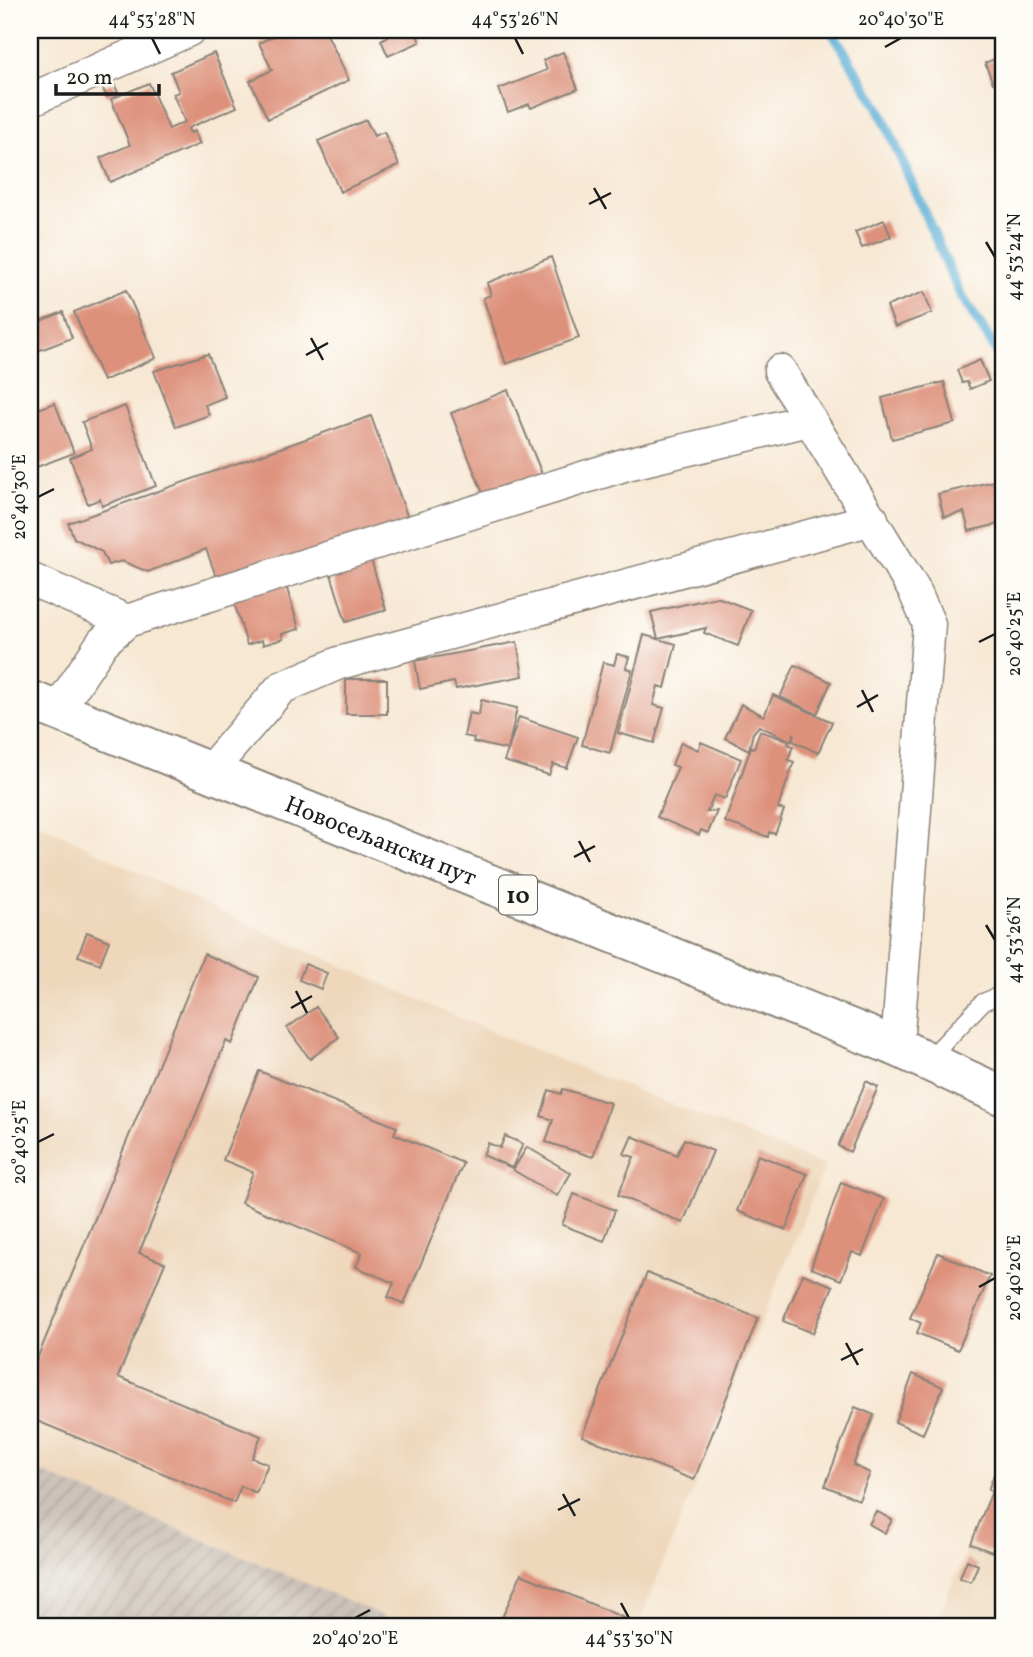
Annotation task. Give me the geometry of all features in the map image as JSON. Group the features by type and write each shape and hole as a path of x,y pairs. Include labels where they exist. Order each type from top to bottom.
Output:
{"main road":[{"name":"Новосељански пут","path":"43,706 912,1054 1003,1096"}],"street":[{"path":"30,100 189,30"},
{"path":"780,371 914,590 929,624 912,1054"},
{"path":"43,706 103,642 127,621 627,464 809,420"},
{"path":"209,772 281,688 339,663 872,519"},
{"path":"30,579 127,621"}],"lane":[{"path":"912,1054 983,1002 1003,994"}],"shaded area":[{"path":"30,819 209,907 505,1038 825,1166 637,1627 410,1627 30,1467"},
{"path":"1003,1465 1003,1627 933,1627"},
{"path":"30,1467 289,1576 410,1627 30,1627"}],"building":[{"path":"286,30 325,30 349,80 268,119 250,81 272,70 259,43"},
{"path":"400,30 415,30 420,42 388,56 381,40"},
{"path":"563,52 578,89 531,108 529,104 508,112 499,89 547,70 543,60"},
{"path":"214,53 237,107 188,128 190,133 194,131 200,144 110,182 100,158 130,145 111,99 149,83 169,129 185,122 173,94 179,92 171,72"},
{"path":"1003,55 1003,79 993,83 985,63"},
{"path":"113,82 118,92 107,97 102,87"},
{"path":"366,120 374,136 384,132 399,165 340,192 318,141"},
{"path":"884,220 891,237 862,248 855,232"},
{"path":"551,257 579,338 506,364 483,298 491,295 487,283"},
{"path":"126,290 156,358 103,381 74,312"},
{"path":"924,292 932,313 895,327 887,306"},
{"path":"63,312 72,338 30,354 30,325"},
{"path":"208,354 225,397 205,405 209,415 176,427 154,371"},
{"path":"980,360 989,381 970,389 967,382 962,383 957,370"},
{"path":"944,382 955,423 892,439 882,398"},
{"path":"508,390 542,474 484,496 451,413"},
{"path":"55,403 74,453 30,472 30,412"},
{"path":"125,406 156,486 102,506 100,499 88,504 70,458 92,449 82,422"},
{"path":"371,416 409,521 220,587 206,549 148,572 122,561 108,565 102,552 74,538 68,523"},
{"path":"1003,479 1003,523 969,531 964,512 944,517 938,494"},
{"path":"370,556 386,610 346,622 329,568"},
{"path":"285,582 299,629 282,634 283,639 263,645 262,640 247,645 233,599"},
{"path":"717,597 751,610 738,646 704,633 706,628 658,639 651,612"},
{"path":"644,635 676,644 665,688 658,686 653,705 664,708 654,743 618,733"},
{"path":"517,642 523,676 456,689 454,682 420,689 415,661"},
{"path":"617,654 629,657 626,668 632,670 610,753 582,745 603,662 614,665"},
{"path":"795,665 831,682 817,714 780,697"},
{"path":"346,679 387,679 387,714 346,714"},
{"path":"773,695 832,722 818,753 793,741 794,733 791,741 759,726 753,733 749,750 725,738 741,704 764,716"},
{"path":"481,700 517,708 508,750 473,742 474,738 464,736 469,713 479,715"},
{"path":"519,717 578,737 567,768 553,764 549,775 504,761"},
{"path":"760,731 789,741 788,744 793,746 788,760 794,762 778,808 784,810 775,834 769,832 768,837 725,822 751,747 754,748"},
{"path":"681,742 698,750 701,742 741,759 725,799 714,795 707,812 717,811 708,833 701,830 699,835 657,817 678,767 672,765"},
{"path":"87,932 109,941 100,964 78,956"},
{"path":"204,954 259,977 232,1044 226,1041 139,1253 165,1263 118,1377 261,1436 252,1458 268,1464 256,1493 241,1486 234,1503 30,1418 30,1376"},
{"path":"305,964 327,973 321,989 299,980"},
{"path":"316,1007 339,1037 310,1059 287,1028"},
{"path":"259,1071 397,1127 394,1134 463,1163 404,1304 388,1297 394,1283 356,1267 362,1253 241,1203 253,1172 223,1160"},
{"path":"866,1081 878,1087 850,1152 838,1146"},
{"path":"563,1089 610,1103 593,1157 546,1142 553,1120 541,1116 549,1090 561,1094"},
{"path":"505,1136 523,1144 512,1168 483,1155 488,1143 500,1148"},
{"path":"632,1136 677,1155 684,1139 713,1151 683,1223 618,1195 634,1157 624,1154"},
{"path":"527,1147 571,1173 557,1196 513,1170"},
{"path":"758,1155 807,1174 786,1230 737,1211"},
{"path":"841,1182 884,1199 862,1256 852,1252 841,1280 811,1268"},
{"path":"574,1194 615,1210 604,1241 562,1225"},
{"path":"938,1253 990,1276 958,1350 917,1333 921,1323 910,1318"},
{"path":"647,1273 758,1318 694,1480 582,1436"},
{"path":"803,1274 833,1286 813,1333 783,1321"},
{"path":"913,1374 943,1387 923,1434 895,1422"},
{"path":"855,1407 874,1415 853,1465 870,1473 859,1500 825,1486"},
{"path":"1003,1451 1003,1524 992,1552 971,1544 992,1491 988,1490"},
{"path":"876,1511 892,1520 885,1533 869,1524"},
{"path":"967,1560 978,1565 971,1582 960,1578"},
{"path":"521,1574 629,1620 626,1627 498,1627"}],"waterway":[{"path":"831,30 880,110 959,292 1003,361"}]}
